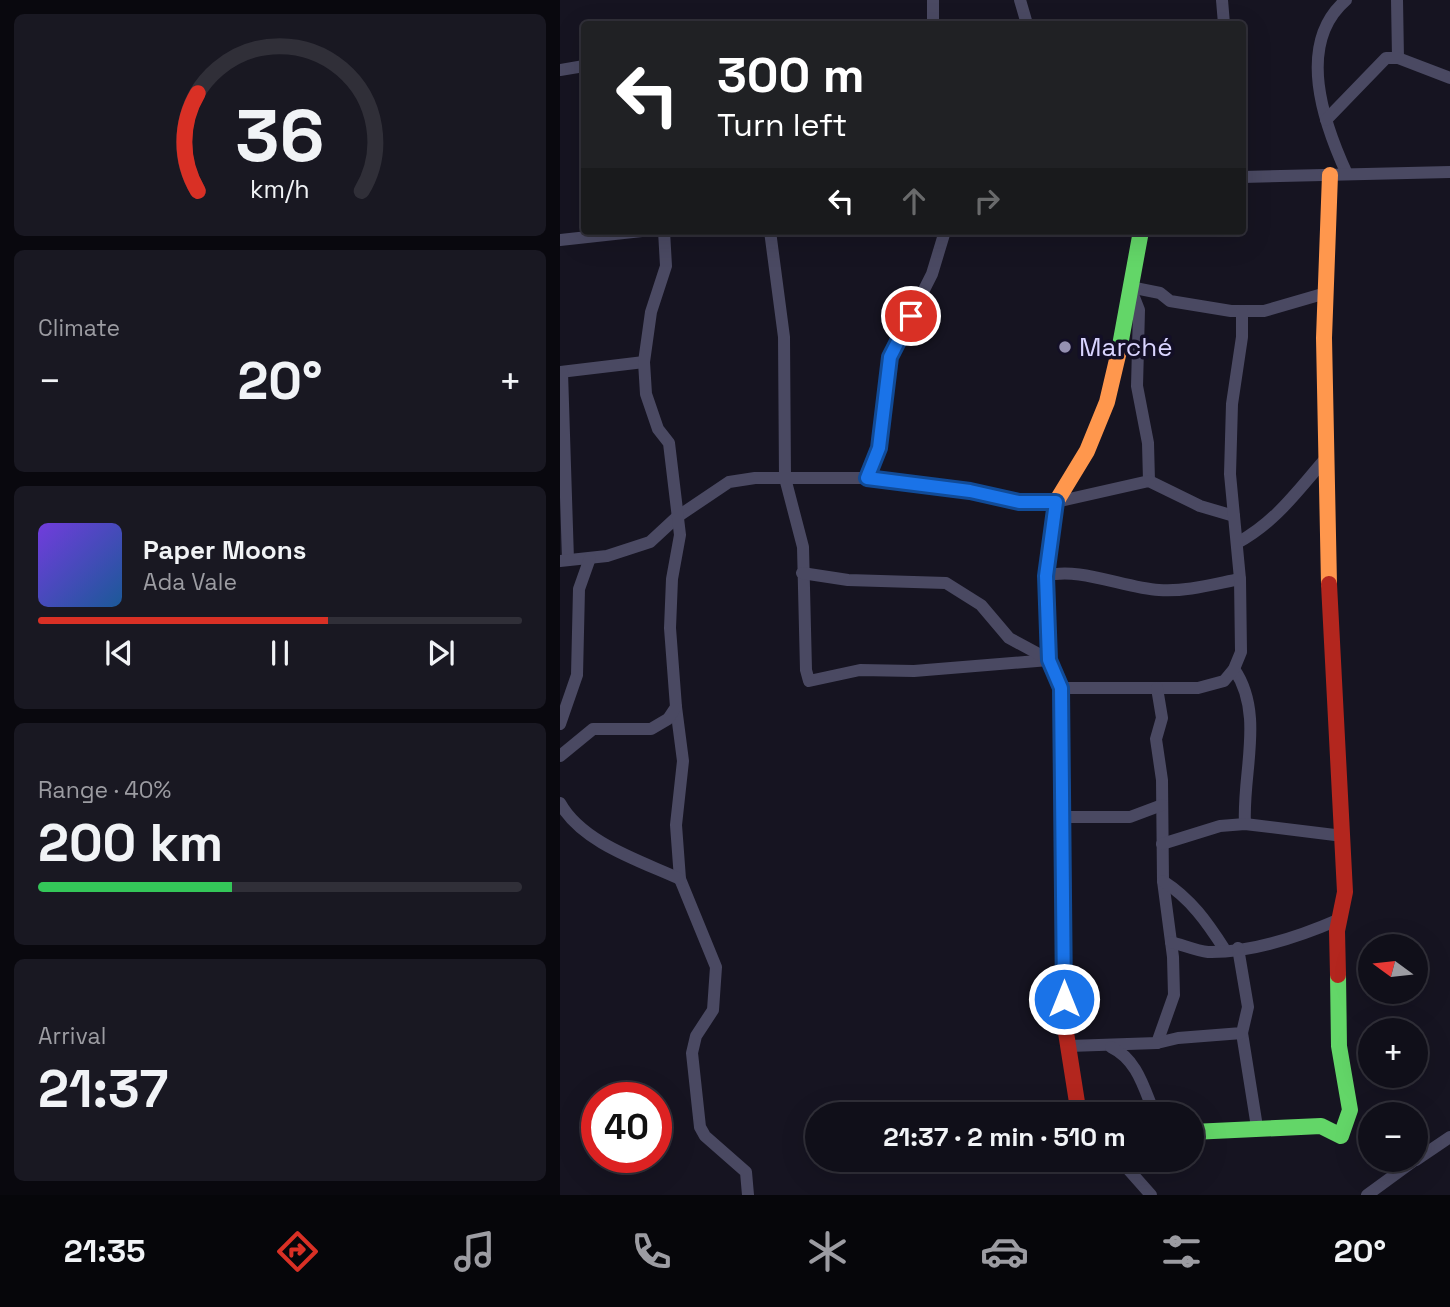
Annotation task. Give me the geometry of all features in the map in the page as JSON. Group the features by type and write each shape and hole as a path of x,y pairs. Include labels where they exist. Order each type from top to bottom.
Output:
{"street":[{"path":"933,0 933,21"},
{"path":"1020,0 1026,21"},
{"path":"1222,0 1224,21"},
{"path":"1346,0 1339,7 1323,38 1317,67 1326,120 1347,174"},
{"path":"1396,0 1398,58"},
{"path":"1326,120 1386,58 1398,58 1449,77"},
{"path":"560,70 581,66"},
{"path":"1246,177 1450,172"},
{"path":"1204,1131 1321,1126 1341,1136 1350,1110 1339,1046 1337,931 1345,892 1332,678 1326,457 1326,292 1330,175"},
{"path":"560,240 606,235"},
{"path":"664,235 666,266 651,312 644,362 646,394 658,429 669,443 680,535 672,579 670,628 683,761 676,825 680,879 716,967 713,1010 696,1036 692,1053 699,1127 705,1136 746,1172 748,1195"},
{"path":"771,235 784,337 785,478 803,547 806,670 809,681 860,670 914,671 1049,660"},
{"path":"867,478 879,448 890,357 932,274 944,235"},
{"path":"1077,1102 1064,1020 1061,688 1049,660 1046,576 1056,502 1087,451 1107,402 1119,354 1140,235"},
{"path":"1129,287 1160,293 1170,301 1242,311 1264,311 1326,292"},
{"path":"1129,287 1139,310 1137,386 1148,443 1149,481"},
{"path":"1061,688 1198,688 1224,681 1234,669 1241,652 1240,579 1230,474 1232,404 1242,337 1242,311"},
{"path":"644,362 561,372 564,560 624,552 650,542 677,517 729,482 785,478 867,478 970,491 1019,502 1056,502 1149,481 1200,506 1234,516"},
{"path":"1237,543 1262,530 1283,511 1326,457"},
{"path":"560,724 577,675 579,589 590,558"},
{"path":"1046,576 1060,572 1124,587 1162,591 1240,579"},
{"path":"802,573 848,580 946,583 981,605 1009,638 1049,660"},
{"path":"1234,669 1244,683 1251,716 1243,797 1245,824"},
{"path":"1157,688 1162,718 1156,739 1162,804 1163,881 1174,995 1157,1043"},
{"path":"560,756 593,729 651,729 668,719 676,707"},
{"path":"560,803 582,828 611,847 680,879"},
{"path":"1064,817 1130,817 1162,804"},
{"path":"1162,844 1220,826 1245,824 1343,836"},
{"path":"1163,881 1181,893 1232,949 1248,1007 1242,1033 1257,1127"},
{"path":"1171,943 1208,952 1232,949 1307,934 1340,919"},
{"path":"1069,1046 1157,1043 1178,1038 1242,1033"},
{"path":"1107,1045 1124,1054 1140,1076 1150,1102"},
{"path":"1428,1151 1450,1137"},
{"path":"1131,1172 1151,1195"},
{"path":"1367,1195 1399,1172"}],"traffic: fast":[{"path":"1119,351 1140,235"},
{"path":"1204,1131 1321,1126 1341,1136 1350,1110 1339,1046 1338,975"}],"traffic: slow":[{"path":"1329,584 1324,338 1330,175"},
{"path":"1063,863 1061,688 1049,660 1046,576 1056,502 1087,451 1107,402 1119,351"}],"traffic: jam":[{"path":"1329,584 1345,892 1337,931 1338,975"},
{"path":"1063,863 1064,1020 1077,1102"}],"place":[{"name":"Marché","path":"1065,347"}],"route":[{"path":"911,316 890,357 879,448 867,478 970,491 1019,502 1056,502 1046,576 1049,660 1061,688 1064,999"}]}
